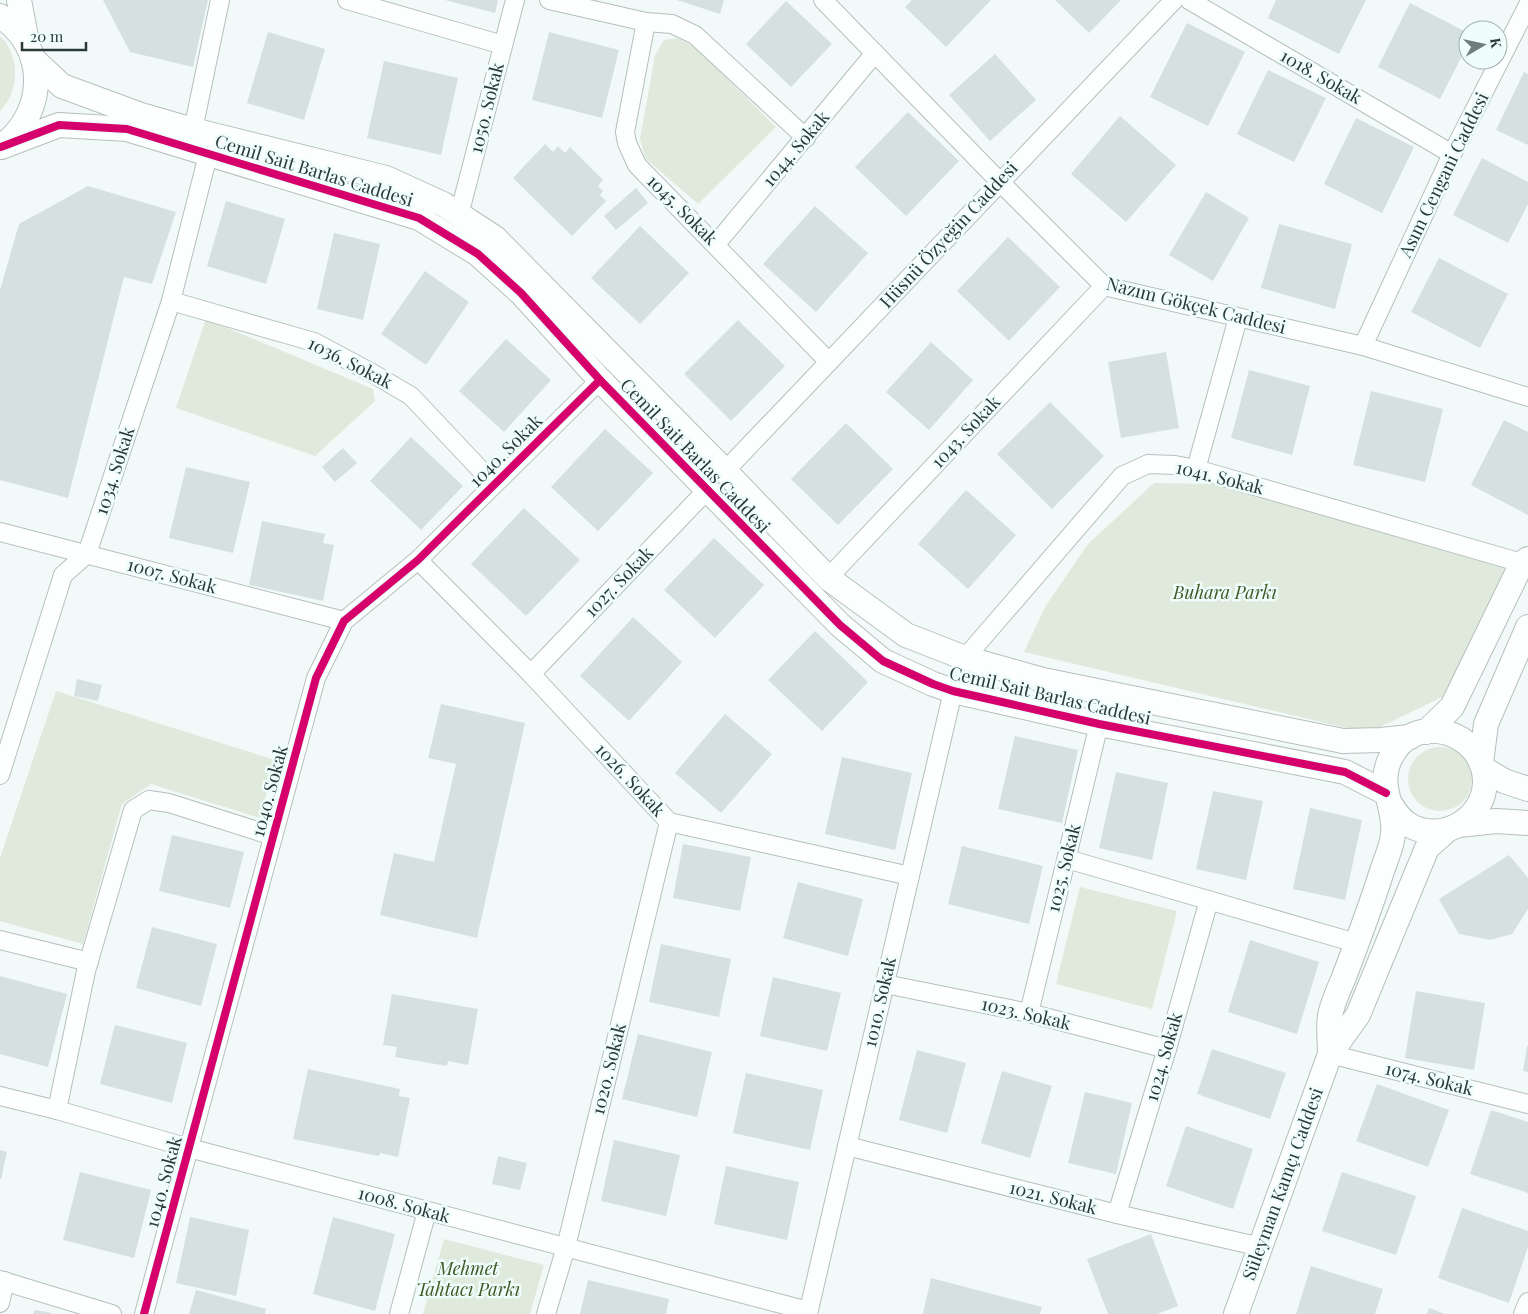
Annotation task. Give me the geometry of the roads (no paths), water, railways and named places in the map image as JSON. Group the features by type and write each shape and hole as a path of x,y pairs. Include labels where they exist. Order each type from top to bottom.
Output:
{"street":[{"path":"0,147 15,135 25,122 36,92 36,75 18,0"},
{"path":"193,130 220,0"},
{"path":"347,0 373,4 503,45"},
{"name":"1050. Sokak","path":"459,215 515,0"},
{"path":"549,0 646,22 672,24 695,35 806,138"},
{"name":"Nazım Gökçek Caddesi","path":"823,0 1104,286 1363,346 1528,397"},
{"name":"Hüsnü Özyeğin Caddesi","path":"725,471 999,181 1174,0"},
{"name":"1018. Sokak","path":"1189,0 1452,154"},
{"name":"Asım Cengani Caddesi","path":"1363,346 1452,154 1528,5"},
{"name":"Cemil Sait Barlas Caddesi","path":"0,16 18,31 30,52 62,86 141,115 193,130 386,178 443,204 495,238 828,578 906,635 965,658 1042,680 1343,741 1381,740 1418,734"},
{"name":"1045. Sokak","path":"646,22 626,132 627,143 637,165 829,362"},
{"name":"1044. Sokak","path":"716,244 875,53"},
{"name":"Cemil Sait Barlas Caddesi","path":"0,147 59,125 127,129 419,218 478,254 521,293 600,380 707,490 840,625 883,661 932,684 953,691 1100,724 1345,772 1389,799"},
{"name":"1034. Sokak","path":"87,554 171,301 208,155"},
{"name":"1043. Sokak","path":"828,578 1104,286"},
{"name":"1036. Sokak","path":"171,301 314,342 388,382 412,396 494,484"},
{"path":"1196,469 1238,318"},
{"name":"1040. Sokak","path":"144,1314 316,678 344,621 418,560 600,380"},
{"name":"1041. Sokak","path":"965,658 1122,476 1148,464 1175,465 1196,469 1525,561"},
{"name":"1027. Sokak","path":"531,674 707,490"},
{"name":"1007. Sokak","path":"0,532 71,552 87,554 344,621"},
{"path":"0,775 63,574 87,554"},
{"name":"1026. Sokak","path":"418,560 531,674 669,822 910,876"},
{"path":"1525,561 1452,707 1418,734 1400,744 1392,755 1384,780 1389,799 1399,816 1421,830 1434,832 1496,821 1528,823"},
{"path":"1453,828 1470,817 1478,807 1483,795 1486,724 1528,627"},
{"name":"1010. Sokak","path":"808,1313 953,691"},
{"name":"1025. Sokak","path":"1030,1013 1100,724"},
{"path":"1418,734 1436,730 1449,732 1471,746 1479,756 1483,766 1504,780 1528,789"},
{"name":"Süleyman Kamçı Caddesi","path":"1330,1054 1330,1016 1376,890 1393,834 1389,799"},
{"path":"57,1110 88,962 133,810 149,800 169,803 273,836"},
{"name":"1020. Sokak","path":"546,1314 566,1247 669,822"},
{"name":"Süleyman Kamçı Caddesi","path":"1236,1314 1330,1054 1358,1015 1427,848 1453,828"},
{"path":"1067,859 1356,943"},
{"name":"1024. Sokak","path":"1117,1214 1167,1049 1209,900"},
{"path":"0,940 88,962"},
{"name":"1023. Sokak","path":"885,984 1030,1013 1167,1049"},
{"name":"1074. Sokak","path":"1330,1054 1528,1104"},
{"name":"1008. Sokak","path":"0,1096 808,1313"},
{"name":"1021. Sokak","path":"846,1146 1117,1214 1261,1247"},
{"path":"399,1314 427,1211"},
{"path":"0,1303 3,1281 112,1314"},
{"path":"1524,1314 1528,1302"}],"park label":[{"name":"Buhara Parkı","path":"1225,593"},
{"name":"Mehmet Tahtacı Parkı","path":"468,1279"}]}
